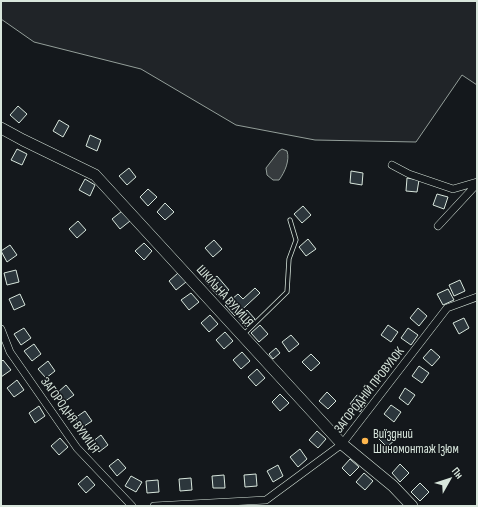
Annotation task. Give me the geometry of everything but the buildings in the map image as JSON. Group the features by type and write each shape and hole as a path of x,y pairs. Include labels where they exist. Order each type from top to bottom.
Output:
{"street":[{"name":"ШКІЛЬНА ВУЛИЦЯ","path":"1,128 95,175 342,444 393,486 412,506"},
{"path":"392,165 409,174 453,189 477,183"},
{"path":"438,226 477,183"},
{"name":"ЗАГОРОДНІЙ ПРОВУЛОК","path":"154,506 266,500 342,444 447,308 477,297"},
{"name":"ЗАГОРОДНЯ ВУЛИЦЯ","path":"1,329 10,352 77,448 132,506"}],"lane":[{"path":"242,336 287,292 289,259 296,240 290,220"}],"shaded area":[{"path":"1,1 477,1 477,85 462,75 416,142 315,140 236,125 141,69 34,42 1,19"},
{"path":"282,149 287,151 288,155 286,166 279,180 273,180 267,175 266,168"}],"fence":[{"path":"205,281 210,287"}],"place":[{"name":"Виїздний Шиномонтаж Ізюм","path":"365,441"}]}
